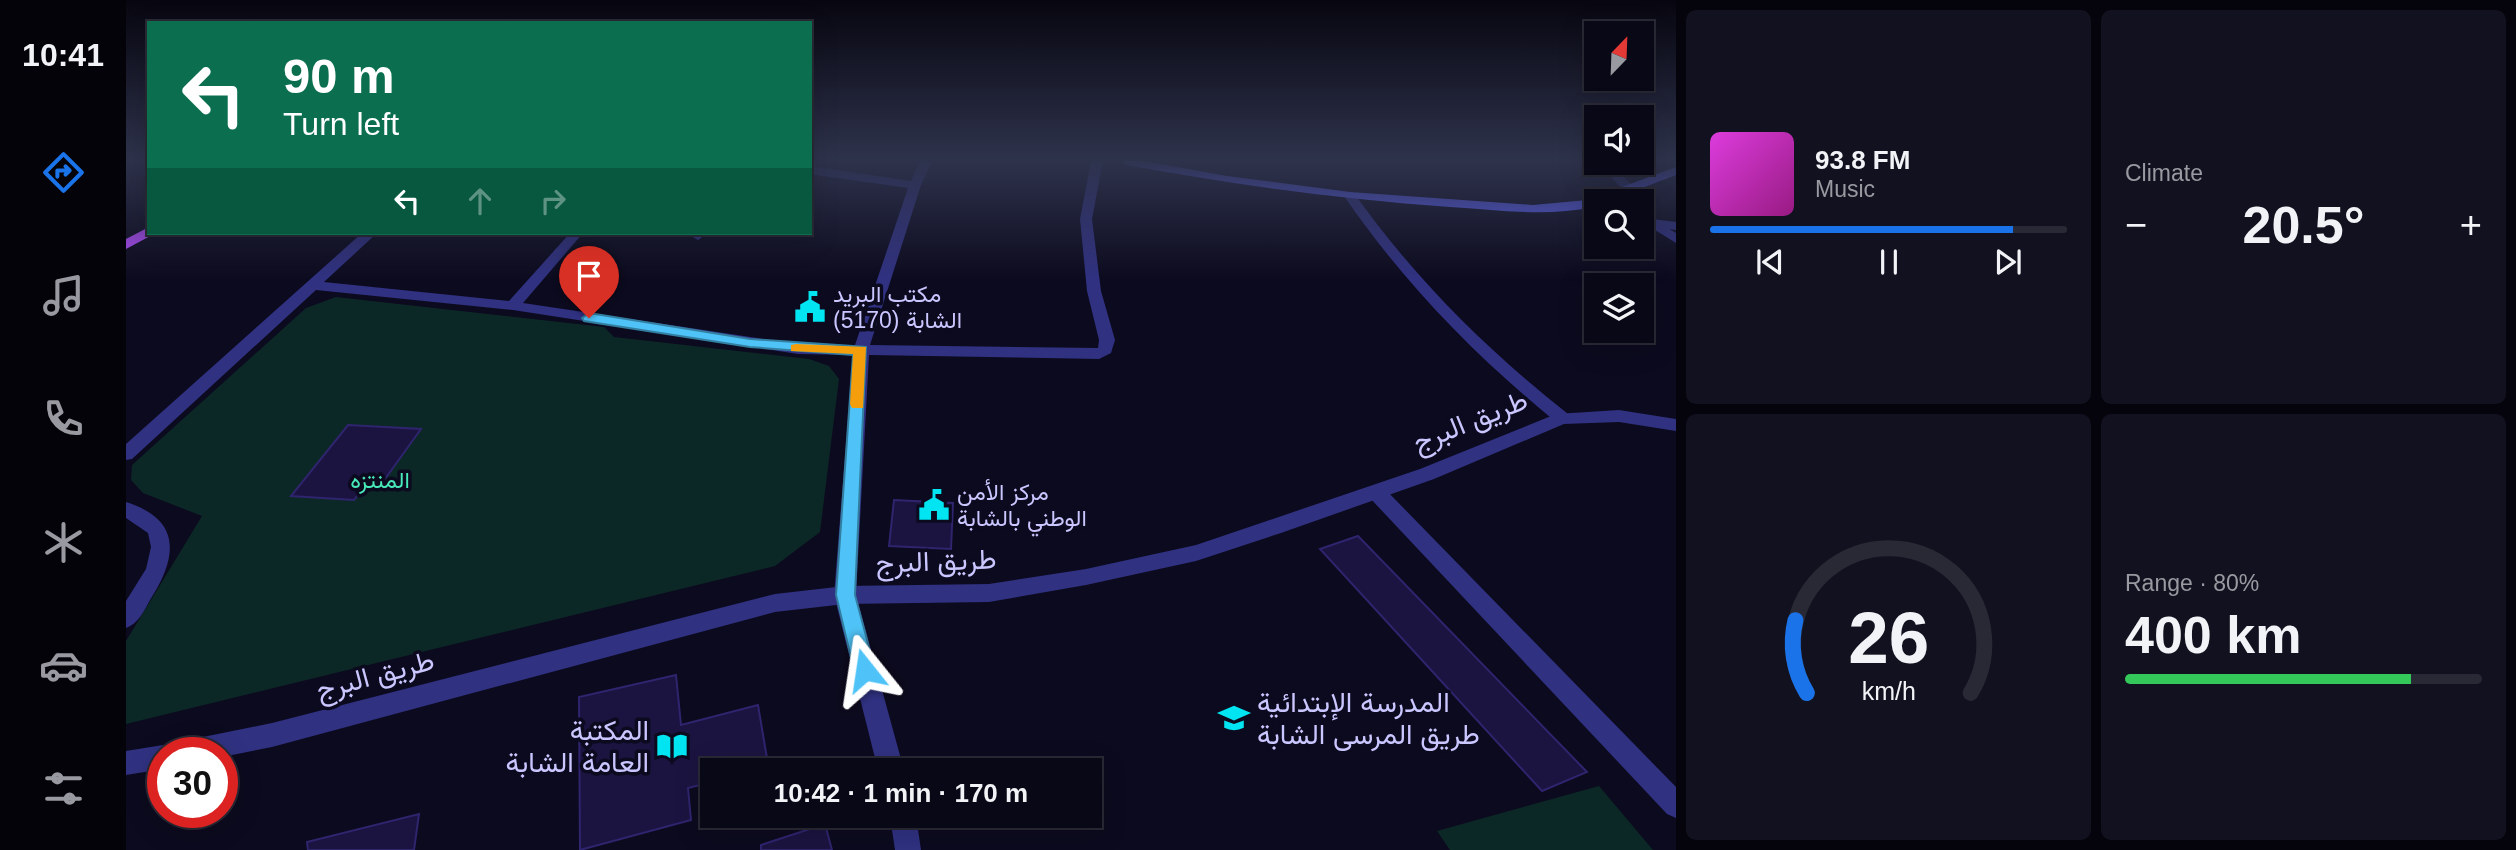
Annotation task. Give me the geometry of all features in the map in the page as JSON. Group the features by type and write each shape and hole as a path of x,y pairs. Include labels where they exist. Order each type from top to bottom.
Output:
{"main road":[{"path":"1406,201 1534,209 1584,204"},
{"path":"126,245 147,232"}],"street":[{"path":"888,758 845,595 861,350 910,201"},
{"path":"311,285 513,306 750,343 828,351 934,349 1088,355 1105,350 1107,341 1094,291 1086,219 1089,201"},
{"path":"1353,201 1426,297 1487,357 1562,418"},
{"path":"1654,221 1676,226"},
{"path":"1654,225 1676,239"},
{"path":"126,454 368,235"},
{"path":"513,306 575,235"},
{"name":"طريق البرج","path":"238,741 320,723 775,603 845,595 989,593 1086,577 1196,553 1376,492 1562,418 1619,416 1676,425"},
{"path":"1376,492 1676,804"},
{"path":"126,509 149,523 160,537 160,557 126,619"},
{"path":"126,763 147,760"},
{"path":"904,828 908,850"}],"green space":[{"name":"المنتزه","path":"336,297 604,327 614,337 809,359 829,366 839,379 820,532 775,566 126,724 126,641 202,516 143,493 131,480 132,465 306,308"},
{"path":"1599,786 1653,850 1450,850 1437,831"}],"building":[{"path":"348,425 421,429 385,479 370,478 354,500 291,496"},
{"path":"894,500 953,503 951,549 889,546"},
{"path":"1358,536 1587,772 1542,791 1320,549"},
{"name":"المكتبة العامة الشابة","path":"676,675 681,725 758,705 767,758 700,758 700,785 688,788 691,820 580,850 579,697"},
{"path":"419,814 414,850 308,850 307,842"},
{"path":"813,828 826,828 832,850 761,850 761,845"}],"slow traffic":[{"path":"796,348 861,350 858,404"}],"place":[{"name":"مكتب البريد الشابة (5170)","path":"810,307"},
{"name":"مركز الأمن الوطني بالشابة","path":"934,505"},
{"name":"المدرسة الإبتدائية طريق المرسى الشابة","path":"1234,718"},
{"name":"المكتبة العامة الشابة","path":"672,746"}],"route":[{"path":"589,318 798,349 861,350 845,595 865,670"}]}
